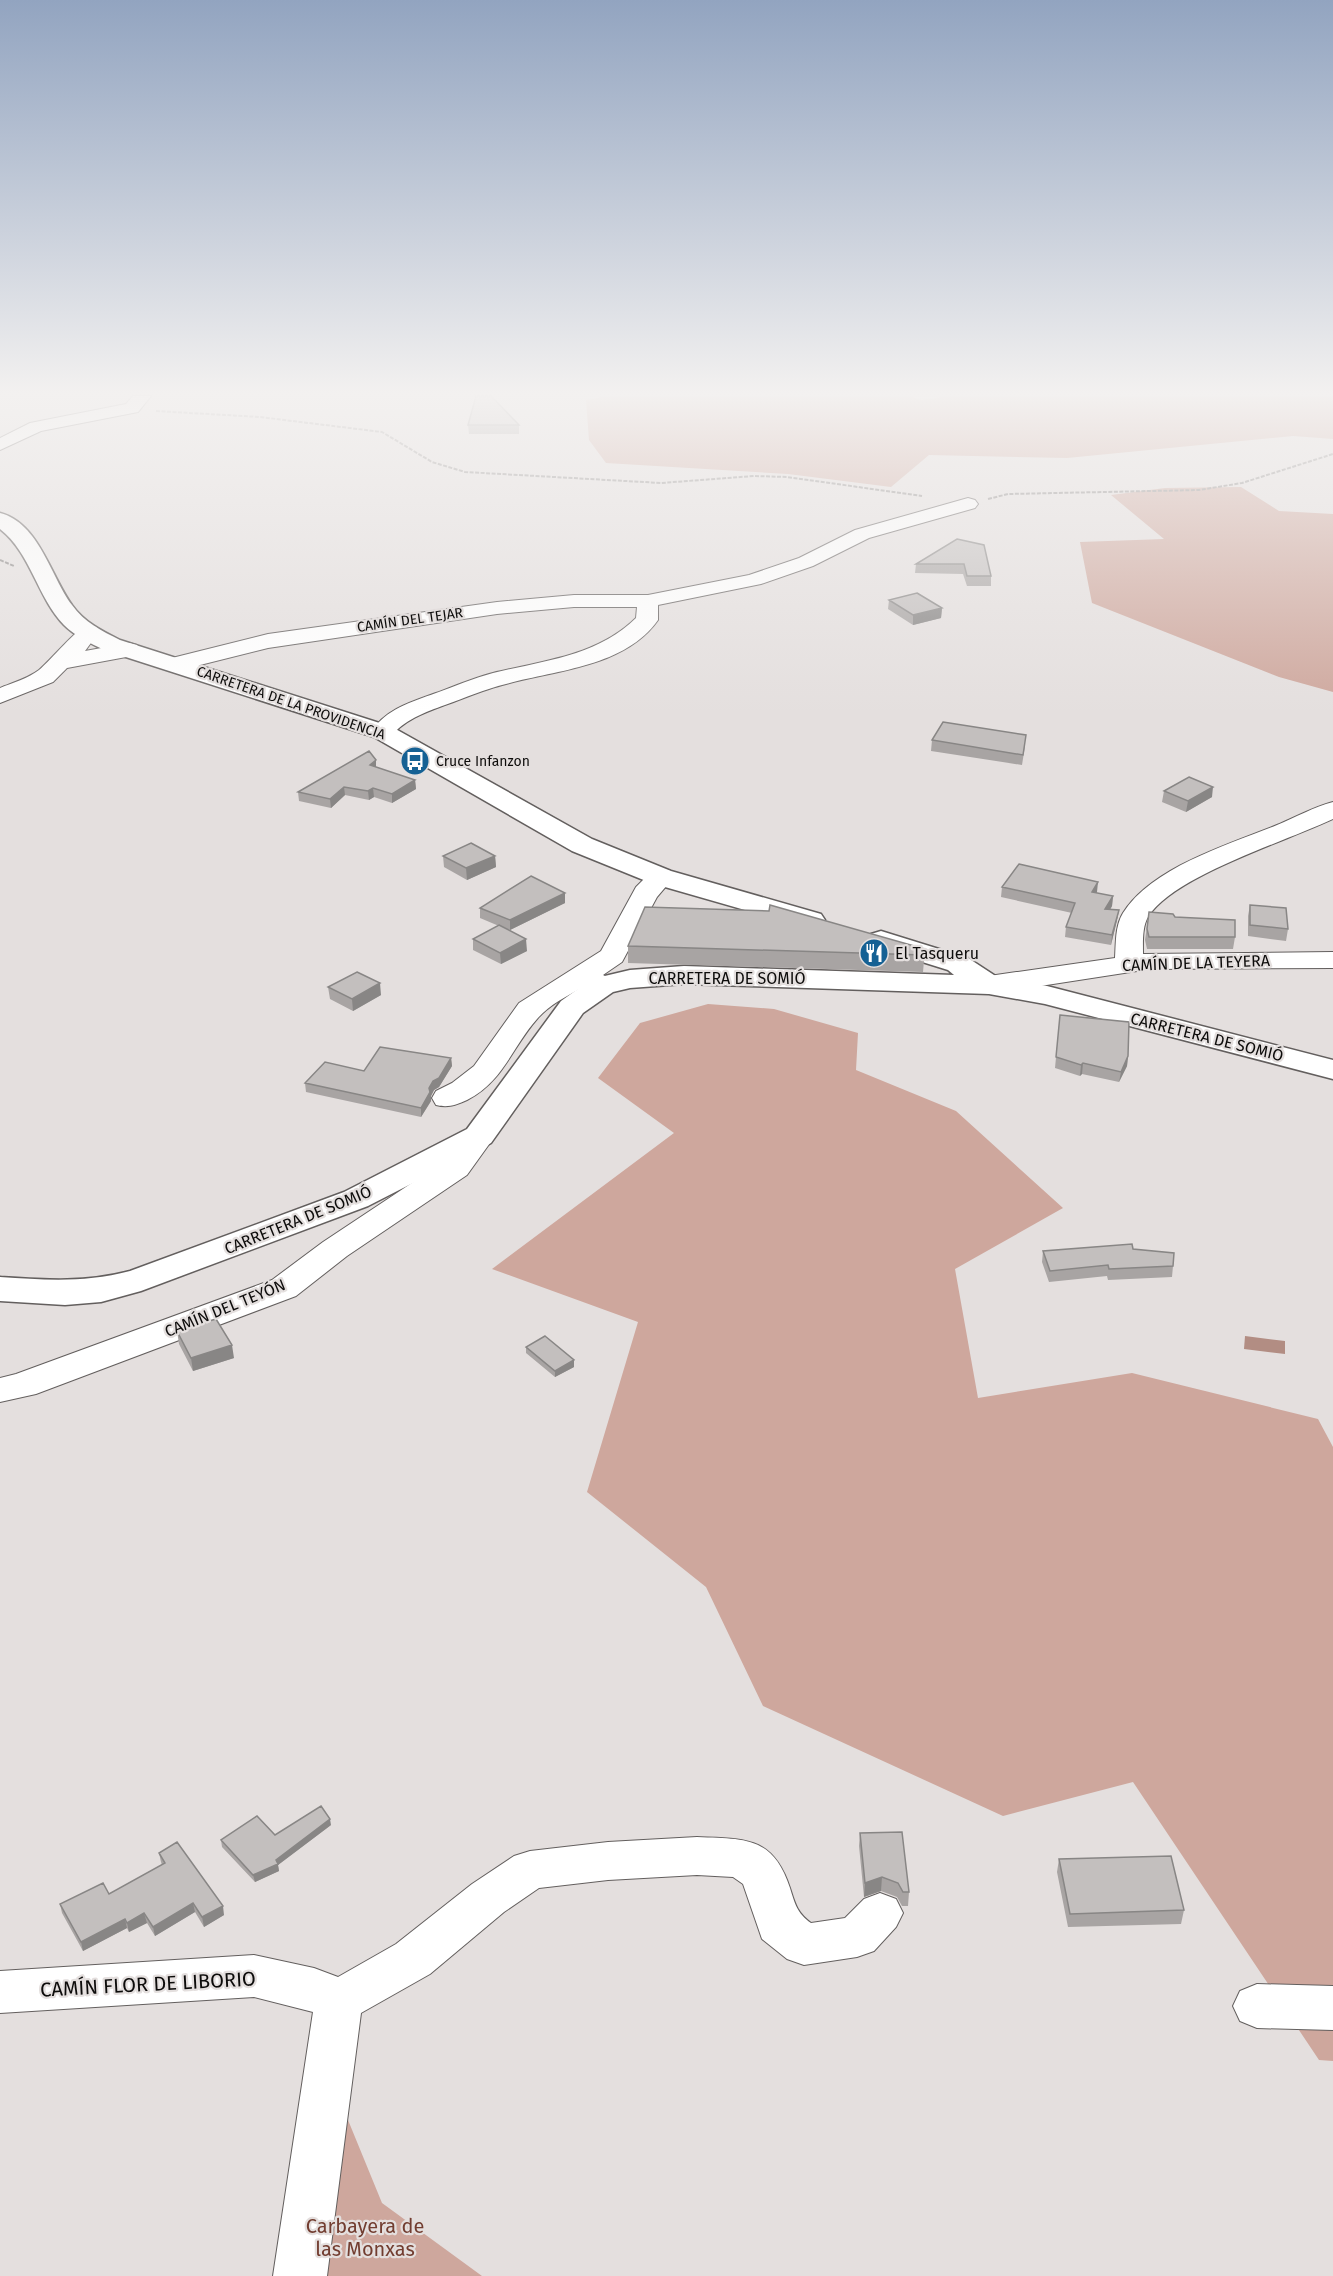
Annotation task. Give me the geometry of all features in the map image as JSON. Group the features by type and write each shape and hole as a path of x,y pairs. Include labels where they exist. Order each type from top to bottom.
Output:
{"street":[{"name":"CAMÍN DEL TEJAR","path":"176,664 268,640 485,610 574,601 648,601 754,580 806,562 862,534 968,504"},
{"name":"CARRETERA DE LA PROVIDENCIA","path":"0,519 14,528 27,543 82,639 112,645 176,664 383,732 582,845 660,877 958,964 989,985"},
{"path":"383,732 389,723 418,707 497,679 586,658 628,638 647,620 648,601"},
{"path":"82,639 85,652 98,656"},
{"path":"0,696 45,677 82,639"},
{"path":"59,663 129,650"},
{"path":"1128,964 1133,921 1163,887 1201,867 1333,810"},
{"path":"447,1098 467,1089 483,1077 497,1059 525,1013 592,981 612,956 645,893 660,877"},
{"name":"CAMÍN DE LA TEYERA","path":"989,985 1128,964 1167,961 1333,960"},
{"name":"CARRETERA DE SOMIÓ","path":"0,1289 65,1293 101,1290 141,1280 356,1199 479,1136 592,981 684,975 989,985 1047,995 1333,1070"},
{"name":"CAMÍN DEL TEYÓN","path":"0,1390 22,1385 284,1288 335,1249 456,1168 479,1136"},
{"path":"300,2276 339,2001 413,1959 488,1898 530,1870 608,1861 697,1856 742,1858 762,1873 778,1925 804,1944 857,1937 880,1913"},
{"name":"CAMÍN FLOR DE LIBORIO","path":"0,1992 254,1976 314,1989 339,2001"},
{"path":"1257,2006 1333,2008"}],"path":[{"path":"958,502 975,502"}],"green space":[{"path":"1120,502 1265,502 1279,511 1333,514 1333,692 1279,677 1092,603 1080,542 1164,539"},
{"path":"708,1004 774,1009 858,1033 856,1070 956,1111 1063,1208 955,1269 978,1398 1132,1373 1318,1419 1333,1447 1333,2061 1319,2060 1133,1782 1003,1816 763,1706 706,1587 587,1492 638,1322 492,1269 674,1133 598,1078 640,1023"},
{"name":"Carbayera de las Monxas","path":"348,2120 382,2203 482,2276 319,2276"}],"shaded area":[{"path":"1245,1336 1285,1341 1285,1354 1244,1349"}],"building":[{"path":"957,539 984,545 991,576 967,576 964,564 916,564"},
{"path":"917,593 942,608 913,615 889,600"},
{"path":"943,722 1026,735 1023,755 932,740"},
{"path":"369,751 376,760 370,765 415,780 392,794 373,788 368,791 344,787 330,799 298,792"},
{"path":"1189,777 1213,787 1188,801 1164,791"},
{"path":"471,843 495,856 466,868 443,856"},
{"path":"1019,864 1098,882 1092,892 1113,896 1105,909 1119,910 1112,935 1066,927 1075,903 1002,887"},
{"path":"531,876 565,893 510,920 480,908"},
{"path":"770,905 925,949 924,955 628,946 645,907 769,911"},
{"path":"1250,905 1286,908 1288,929 1250,925"},
{"path":"1149,912 1173,914 1175,917 1235,920 1235,937 1149,937 1147,929"},
{"path":"499,925 526,939 500,953 473,939"},
{"path":"357,972 380,983 352,999 328,987"},
{"path":"1060,1015 1129,1022 1128,1056 1121,1072 1083,1063 1081,1065 1056,1057"},
{"path":"380,1047 451,1058 439,1078 433,1081 421,1108 305,1083 325,1062 364,1071"},
{"path":"1132,1244 1133,1249 1174,1253 1173,1266 1109,1269 1108,1265 1050,1271 1043,1251"},
{"path":"216,1319 232,1345 191,1358 177,1331"},
{"path":"545,1336 574,1360 555,1371 526,1347"},
{"path":"321,1806 330,1819 276,1860 278,1864 253,1875 221,1840 257,1816 275,1835"},
{"path":"902,1832 909,1892 903,1892 898,1883 882,1877 865,1883 860,1833"},
{"path":"177,1842 223,1906 202,1917 193,1903 153,1927 144,1913 127,1923 125,1919 81,1942 60,1904 103,1883 109,1894 165,1863 159,1853"},
{"path":"1171,1856 1184,1910 1070,1914 1059,1859"}],"place":[{"name":"Cruce Infanzon","path":"415,761"},
{"name":"El Tasqueru","path":"874,953"}]}
